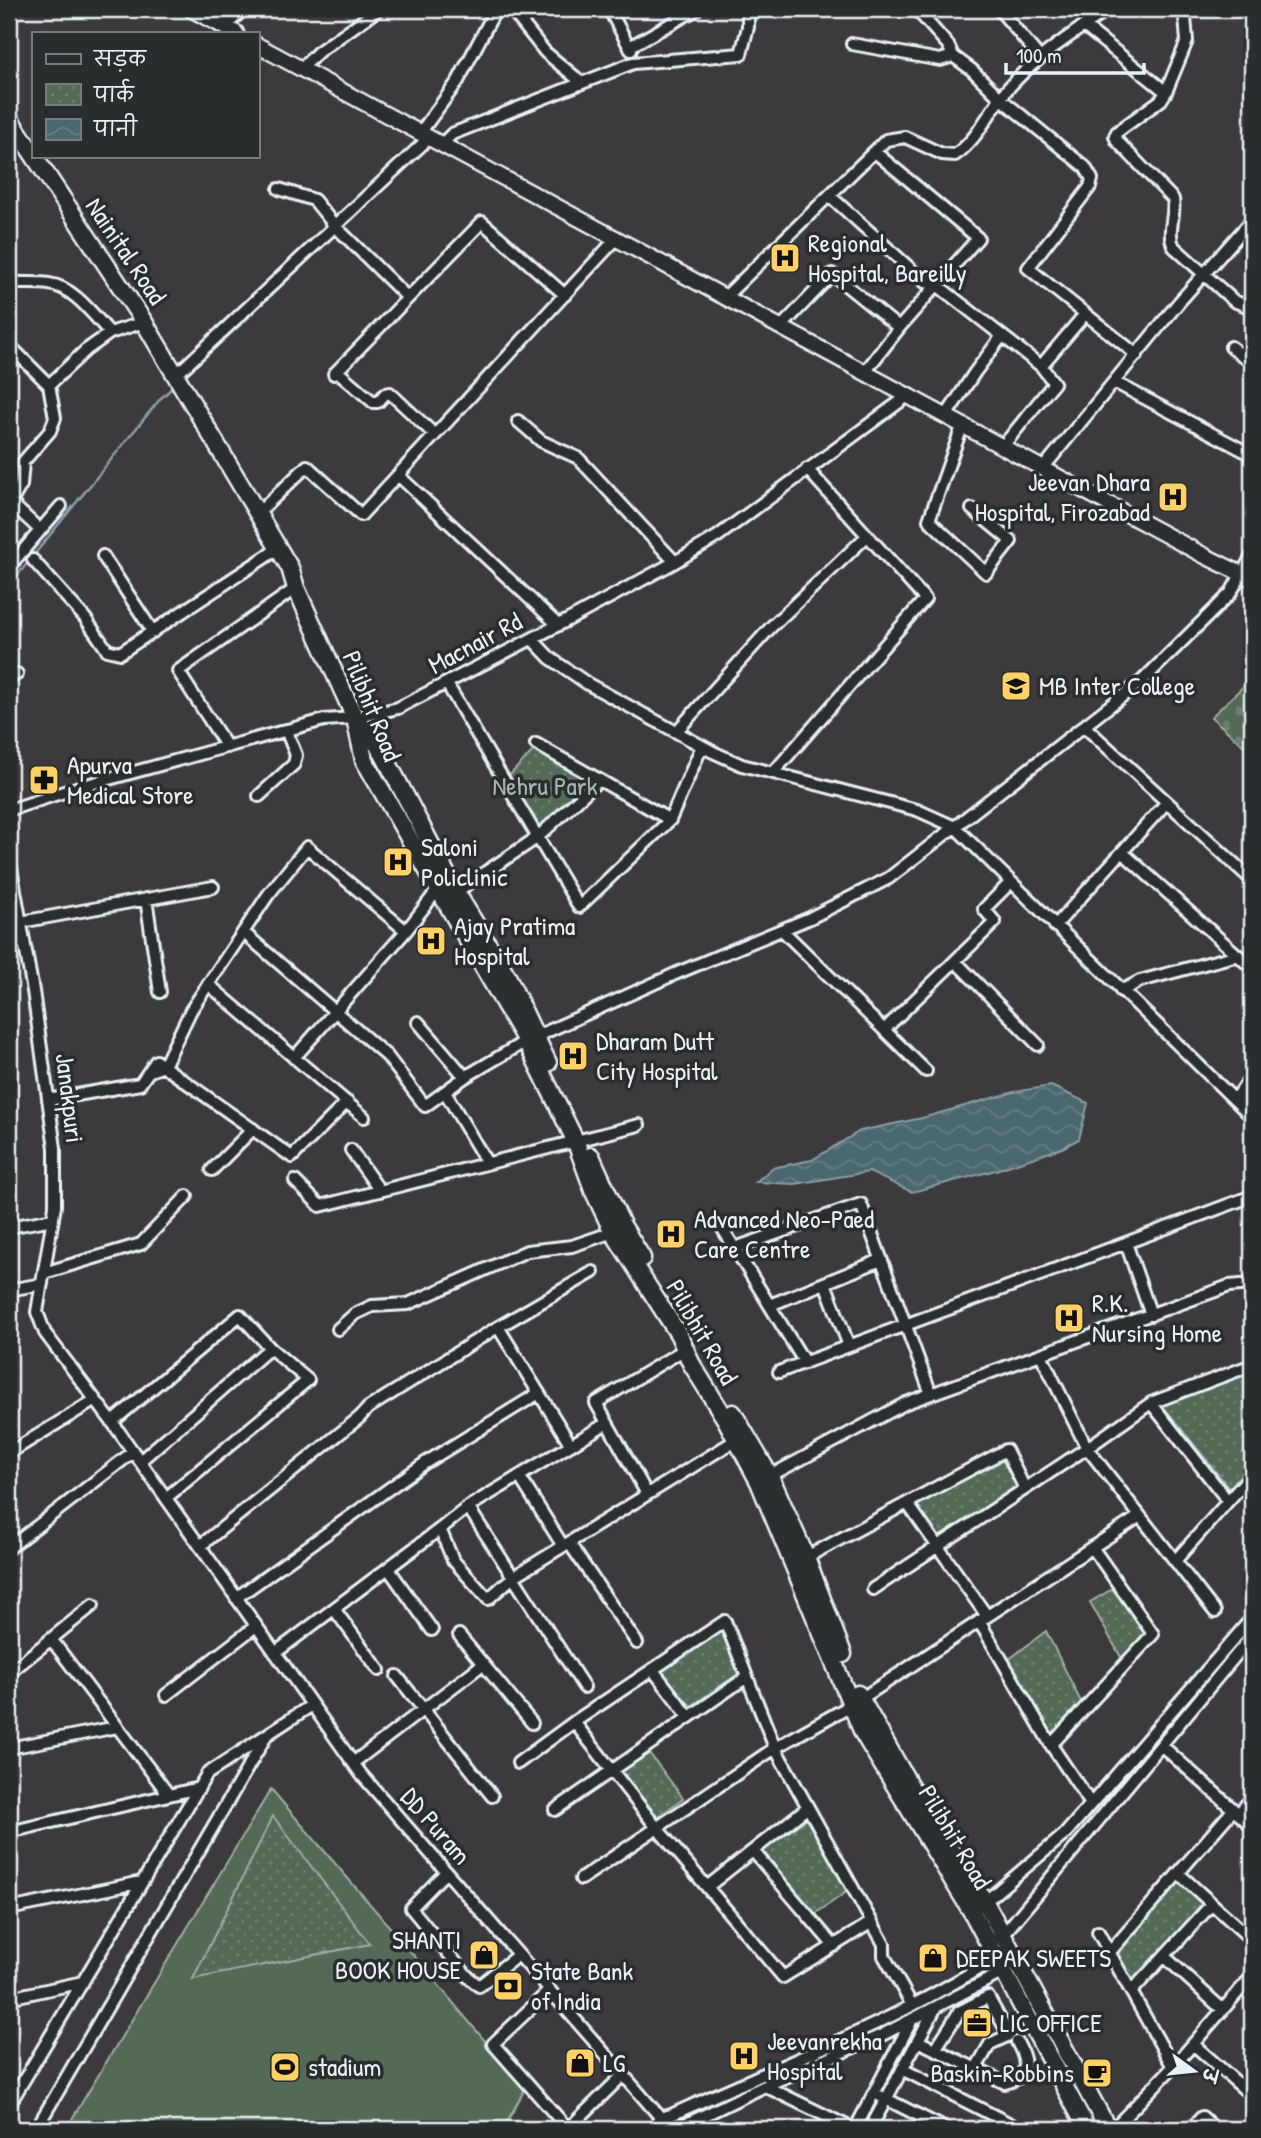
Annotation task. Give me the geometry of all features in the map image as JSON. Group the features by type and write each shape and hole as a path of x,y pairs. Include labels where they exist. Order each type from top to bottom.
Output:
{"highway":[{"name":"Nainital Road","path":"9,118 32,153"},
{"name":"Nainital Road","path":"35,158 144,322 178,379"},
{"name":"Pilibhit Road","path":"178,379 290,568 296,588 355,718 380,748 447,893 531,1039 579,1139 594,1192 613,1232 685,1349 736,1440 765,1479 856,1702 863,1733 979,1907 1087,2129"},
{"path":"579,1139 622,1225 765,1479"},
{"path":"1003,1953 1110,2129"}],"main road":[{"path":"191,9 230,30"},
{"path":"259,46 1247,576"}],"street":[{"path":"230,30 244,9"},
{"path":"301,69 318,52 379,9"},
{"path":"178,379 335,226 430,139 496,9"},
{"path":"511,9 545,52 581,82"},
{"path":"609,9 631,46 633,63"},
{"path":"631,46 696,9"},
{"path":"430,139 452,134 633,63 741,54 748,27 748,9"},
{"path":"916,9 948,45 953,56 1085,167 1092,179 1090,187 1028,268 1137,355"},
{"path":"999,9 1040,58"},
{"path":"725,297 886,141 905,137 942,153 955,155 968,146 1011,84 1040,58 1108,9"},
{"path":"1180,9 1185,17 1186,41 1166,92 1161,100 1115,136 1172,199 1174,206 1170,239 1174,247 1234,301 1252,308"},
{"path":"1084,26 1166,92"},
{"path":"852,44 940,60 953,56"},
{"path":"865,372 899,328 978,238 875,152"},
{"path":"279,190 314,200 335,226 408,298"},
{"path":"830,197 925,282 937,285 1041,366 1054,383 1003,446"},
{"path":"1044,467 1204,273 1252,220"},
{"path":"435,435 390,393 385,394 378,402 373,402 336,373 482,222 565,295"},
{"path":"258,513 307,466 361,515 616,239"},
{"path":"781,327 832,274 899,328"},
{"path":"9,282 50,284 62,289 74,296 110,333"},
{"path":"1041,366 1085,314"},
{"path":"49,384 86,350 110,333 144,322"},
{"path":"946,415 1002,336"},
{"path":"9,345 49,384 55,418 50,431 23,462 21,485 10,501 40,530"},
{"path":"1231,347 1252,363"},
{"path":"1114,382 1252,455"},
{"name":"Macnair Rd","path":"9,810 76,788 324,720 355,718 398,708 532,639 718,536 909,396"},
{"path":"518,421 541,441 578,458 675,562"},
{"path":"963,424 929,520 986,573 1011,541 972,509"},
{"path":"9,461 23,462"},
{"path":"773,773 925,599 807,469"},
{"path":"398,475 558,625"},
{"path":"9,567 61,506"},
{"path":"676,732 771,627 867,536"},
{"path":"33,560 85,618 107,650 120,653 279,548"},
{"path":"103,556 153,632"},
{"path":"243,932 387,1056 425,1106 465,1077 531,1039 675,974 782,930 888,878 1143,680 1247,576 1252,556"},
{"path":"227,747 178,671 296,588"},
{"path":"532,639 550,658 588,684 742,765 917,810 955,827 1252,1117"},
{"path":"447,684 579,906 670,820 702,746"},
{"path":"1084,726 1252,880"},
{"path":"259,796 294,764 296,755 286,730"},
{"path":"536,744 670,820"},
{"path":"294,1058 406,931 447,893 538,837 599,780"},
{"path":"1055,926 1167,802"},
{"path":"164,1066 191,1010 268,895 307,847 406,931"},
{"path":"1122,852 1252,968"},
{"name":"Janakpuri","path":"9,857 55,1148 53,1219 37,1312 45,1333 200,1546"},
{"path":"884,1030 995,922 984,909 1011,882"},
{"path":"20,922 213,887"},
{"path":"146,899 160,992"},
{"path":"782,930 926,1071"},
{"path":"9,943 24,940"},
{"path":"1121,991 1140,981 1238,955"},
{"path":"955,961 1038,1045"},
{"path":"208,984 365,1117"},
{"path":"418,1022 465,1077"},
{"path":"48,1100 140,1084 156,1061 292,1157 347,1102"},
{"path":"1235,1100 1252,1076"},
{"path":"445,1092 487,1163"},
{"path":"295,1181 320,1206 639,1125"},
{"path":"212,1170 253,1129"},
{"path":"351,1150 380,1191"},
{"path":"9,1290 141,1244 187,1196"},
{"path":"779,1372 1252,1196"},
{"path":"735,1248 861,1204 931,1394"},
{"path":"9,1227 53,1219"},
{"path":"722,1226 805,1363"},
{"path":"338,1329 355,1314 373,1306 408,1304 527,1251 572,1246 613,1232"},
{"path":"1126,1243 1151,1315"},
{"path":"770,1305 881,1260"},
{"path":"200,1546 368,1408 498,1326 593,1272"},
{"path":"824,1283 849,1346"},
{"path":"765,1479 906,1403 1229,1286 1252,1284"},
{"path":"112,1422 240,1315 270,1348 308,1380 166,1498"},
{"path":"498,1326 571,1445"},
{"path":"9,1548 136,1456 270,1348"},
{"path":"647,1494 596,1403 685,1349"},
{"path":"1041,1355 1087,1448 1215,1612"},
{"path":"873,1590 1151,1403 1252,1365"},
{"path":"236,1598 425,1463 539,1393"},
{"path":"9,1453 95,1400"},
{"path":"1151,1403 1228,1501"},
{"path":"275,1653 468,1507 607,1423"},
{"path":"440,1529 453,1560 488,1600 513,1577 736,1440"},
{"path":"800,1560 1006,1450 1025,1489"},
{"path":"1175,1561 1252,1474"},
{"path":"519,1476 637,1643"},
{"path":"907,1503 983,1619 1051,1745 1091,1804"},
{"path":"468,1507 584,1687"},
{"path":"581,1880 775,1748 856,1702 1140,1516"},
{"name":"DD Puram","path":"200,1546 353,1763 662,2121 676,2120 678,2129"},
{"path":"1051,1745 1153,1634 1092,1547"},
{"path":"388,1568 432,1630"},
{"path":"9,1673 93,1605"},
{"path":"334,1609 379,1670"},
{"path":"979,1907 1065,1834 1252,1618"},
{"path":"518,1763 726,1621 775,1748 884,1944 884,1955 912,2005"},
{"path":"166,1695 256,1626"},
{"path":"459,1635 532,1723"},
{"path":"678,2129 936,2007 1003,1953 1161,1745 1252,1636"},
{"path":"51,1639 169,1795"},
{"path":"353,1763 483,1664"},
{"path":"653,1670 689,1717"},
{"path":"397,1676 492,1796"},
{"path":"555,1810 747,1677"},
{"path":"9,2105 207,1774 312,1705"},
{"path":"575,1722 657,1828 783,1977 872,1922"},
{"path":"9,1748 117,1727"},
{"path":"36,2129 266,1735"},
{"path":"1161,1745 1252,1826"},
{"path":"9,1832 199,1788"},
{"path":"1109,1953 1178,1873 1252,1798"},
{"path":"707,1887 808,1807"},
{"path":"753,1851 834,1946"},
{"path":"446,1872 411,1908 467,1976 480,1986 518,1955"},
{"path":"1178,1873 1252,1940"},
{"path":"9,1909 142,1882"},
{"path":"1131,1992 1212,1904"},
{"path":"1098,1932 1173,2067"},
{"path":"662,2121 912,2005 950,1986 1003,1953"},
{"path":"1164,1956 1223,2010"},
{"path":"1110,2129 1173,2067 1252,1976"},
{"path":"9,1998 83,1982"},
{"path":"549,1991 493,2044 568,2129 623,2075"},
{"path":"936,2049 960,2012 988,1997 1009,2035 989,2044 976,2068"},
{"path":"870,2129 936,2007"},
{"path":"765,2086 854,2129 913,2019"},
{"path":"918,2041 1006,2083 1018,2080 1024,2072 1025,2060 1017,2042"},
{"path":"1193,2044 1252,2096"},
{"path":"902,2069 1020,2129"},
{"path":"874,2093 946,2129"},
{"path":"1191,2129 1202,2117 1215,2129"}],"green space":[{"path":"1252,678 1252,753 1211,717"},
{"name":"Nehru Park","path":"535,749 593,781 538,833 507,778"},
{"path":"1242,1372 1252,1372 1252,1462 1229,1488 1162,1405"},
{"path":"1004,1460 1021,1488 938,1541 915,1504"},
{"path":"1114,1588 1145,1632 1122,1659 1090,1602"},
{"path":"721,1629 738,1674 691,1706 658,1670"},
{"path":"1046,1631 1082,1704 1052,1736 1008,1660"},
{"path":"647,1750 683,1798 658,1817 621,1771"},
{"path":"271,1789 525,2089 503,2129 66,2129"},
{"path":"273,1816 370,1944 193,1979"},
{"path":"806,1819 848,1891 815,1914 763,1851"},
{"path":"1178,1881 1203,1902 1133,1984 1115,1952"}],"water":[{"path":"1051,1086 1088,1103 1079,1139 1062,1148 996,1170 912,1192 869,1172 795,1184 756,1182 772,1168 812,1160 860,1131 922,1118 1014,1092"}],"waterway":[{"path":"184,376 249,317"},
{"path":"33,556 160,399 174,386"},
{"path":"9,586 29,561"}],"place":[{"name":"Regional Hospital, Bareilly","path":"785,258"},
{"name":"Jeevan Dhara Hospital, Firozabad","path":"1173,497"},
{"name":"MB Inter College","path":"1016,686"},
{"name":"Apurva Medical Store","path":"44,780"},
{"name":"Saloni Policlinic","path":"398,862"},
{"name":"Ajay Pratima Hospital","path":"431,941"},
{"name":"Dharam Dutt City Hospital","path":"573,1056"},
{"name":"Advanced Neo-Paed Care Centre","path":"671,1234"},
{"name":"R.K. Nursing Home","path":"1069,1318"},
{"name":"SHANTI BOOK HOUSE","path":"484,1955"},
{"name":"DEEPAK SWEETS","path":"933,1958"},
{"name":"State Bank of India","path":"508,1986"},
{"name":"LIC OFFICE","path":"977,2023"},
{"name":"Jeevanrekha Hospital","path":"744,2056"},
{"name":"LG","path":"580,2063"},
{"name":"stadium","path":"285,2067"},
{"name":"Baskin-Robbins","path":"1097,2073"}]}
